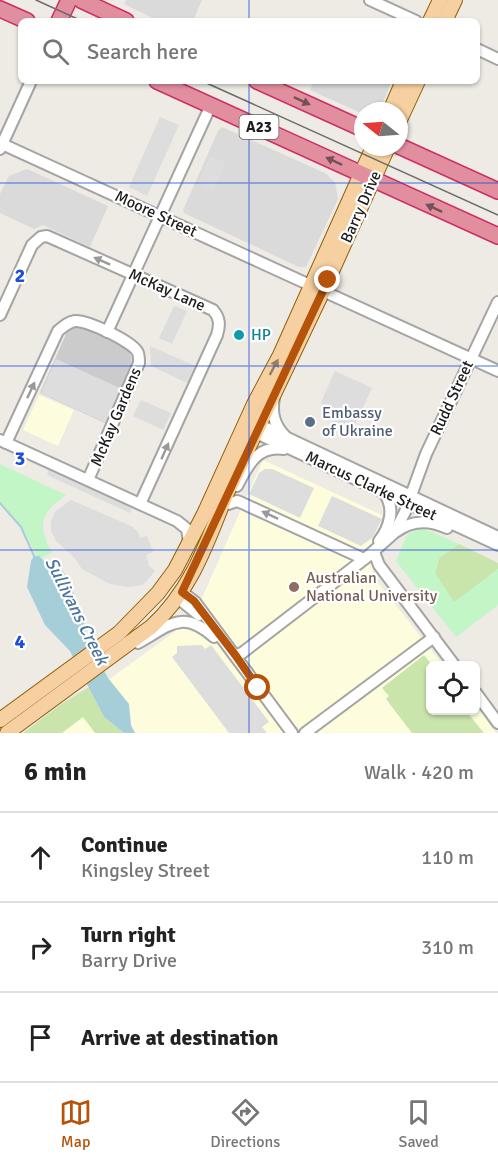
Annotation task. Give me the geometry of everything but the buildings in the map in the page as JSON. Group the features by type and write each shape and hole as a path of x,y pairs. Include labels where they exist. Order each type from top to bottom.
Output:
{"highway":[{"path":"60,18 69,0"},
{"path":"81,0 120,18"},
{"path":"0,9 20,18"},
{"name":"A23","path":"164,84 498,236"},
{"name":"A23","path":"264,84 354,125"},
{"path":"408,150 498,191"}],"main road":[{"path":"431,18 440,0"},
{"path":"446,18 454,0"},
{"path":"394,102 402,84"},
{"path":"408,103 417,84"},
{"name":"Barry Drive","path":"367,176 371,156"},
{"name":"Barry Drive","path":"175,591 181,559 252,426 367,176 381,156"},
{"name":"Barry Drive","path":"7,733 151,627 213,528 252,426 276,392 317,288"},
{"path":"0,720 94,650 128,618 150,593 175,591"}],"street":[{"path":"370,0 409,18"},
{"path":"480,50 498,59"},
{"path":"1,145 30,84"},
{"path":"107,332 210,105"},
{"name":"Moore Street","path":"1,145 498,371"},
{"name":"McKay Lane","path":"0,315 32,245 41,237 52,238 213,310 219,320 217,335 140,504"},
{"name":"Rudd Street","path":"389,538 396,529 426,454 498,302"},
{"name":"McKay Gardens","path":"3,441 58,331 65,324 80,321 107,332 134,348 139,354 140,363 88,480"},
{"path":"276,392 274,418 287,438"},
{"name":"Marcus Clarke Street","path":"252,426 287,438 498,545"},
{"name":"Marcus Clarke Street","path":"252,426 296,451 381,491 409,500 498,537"},
{"path":"3,441 177,521 190,524 204,514"},
{"path":"213,528 250,463 259,453 276,448 296,451"},
{"path":"381,491 386,496 390,508 388,527 374,552 377,562 451,661"},
{"path":"228,504 242,502 364,559"},
{"path":"177,521 187,529 190,537 189,544"},
{"name":"Marcus Clarke Street","path":"389,538 406,524 419,522 442,525 498,551"},
{"path":"224,650 236,656 242,653 389,538"},
{"path":"388,577 382,560 383,549 389,538"},
{"path":"175,591 236,656 292,733"},
{"path":"107,660 179,622 196,623 233,643 248,643 261,637"},
{"path":"217,636 224,650 258,688"},
{"path":"305,733 434,637"},
{"path":"480,698 498,723"}],"shaded area":[{"path":"126,0 202,0 194,18 153,18 124,4"},
{"path":"313,84 391,84 383,102 354,102 354,110 310,90"},
{"path":"160,117 179,125 147,196 129,187"},
{"path":"222,127 325,173 335,182 338,199 306,267 299,267 184,213 183,210 218,131"},
{"path":"210,156 226,163 213,191 198,184"},
{"path":"27,169 108,206 90,247 43,225 34,229 0,213 0,194 9,176"},
{"path":"174,306 187,311 172,344 159,338"},
{"path":"79,326 89,328 125,346 131,356 132,368 107,424 40,393 66,334 69,330"},
{"path":"150,346 195,366 187,383 151,366"},
{"path":"56,359 122,389 106,423 41,393"},
{"path":"335,371 372,388 352,431 332,422 334,417 325,412 321,402"},
{"path":"39,395 74,410 58,446 23,430"},
{"path":"141,400 171,413 163,430 133,416"},
{"name":"Australian National University","path":"263,460 382,515 372,575 440,661 426,661 426,715 480,715 480,711 496,733 35,733 173,633 201,600"},
{"path":"49,469 132,507 130,513 47,475"},
{"path":"265,469 272,469 314,488 300,518 249,494 259,473"},
{"path":"332,496 382,519 373,537 361,546 318,526"},
{"path":"71,500 131,526 138,532 140,538 147,536 153,552 146,555 149,566 155,571 143,585 128,587 110,584 82,569 74,557 56,541 51,531 51,521 55,512"},
{"path":"202,645 205,649 211,645 269,722 262,727 267,733 229,733 172,657 177,653 177,646"}],"green space":[{"path":"0,464 66,495 51,508 44,520 44,535 52,553 38,559 22,527 0,501"},
{"path":"420,527 459,544 439,558 435,573 454,602 498,569 498,605 456,637 396,561 407,535"},
{"path":"459,544 498,563 498,569 454,603 435,574 439,558"},
{"path":"424,655 429,661 426,661 426,715 469,715 484,733 412,733 386,699 389,696 382,688"},
{"path":"89,687 104,717 124,733 95,733 83,717 62,733 23,733 60,705"}],"water":[{"path":"34,556 39,556 44,561 61,568 68,580 83,615 87,639 108,678 129,704 131,725 135,733 124,733 104,717 70,651 45,625 27,587 31,561"}],"waterway":[{"name":"Sullivans Creek","path":"0,503 21,527 34,556"}],"tram line":[{"path":"36,0 75,18"},
{"path":"209,84 498,215"}],"place":[{"name":"HP","path":"239,335"},
{"name":"Embassy of Ukraine","path":"310,422"},
{"name":"Australian National University","path":"294,587"}],"route":[{"path":"258,688 194,601 182,592 328,280"}]}
